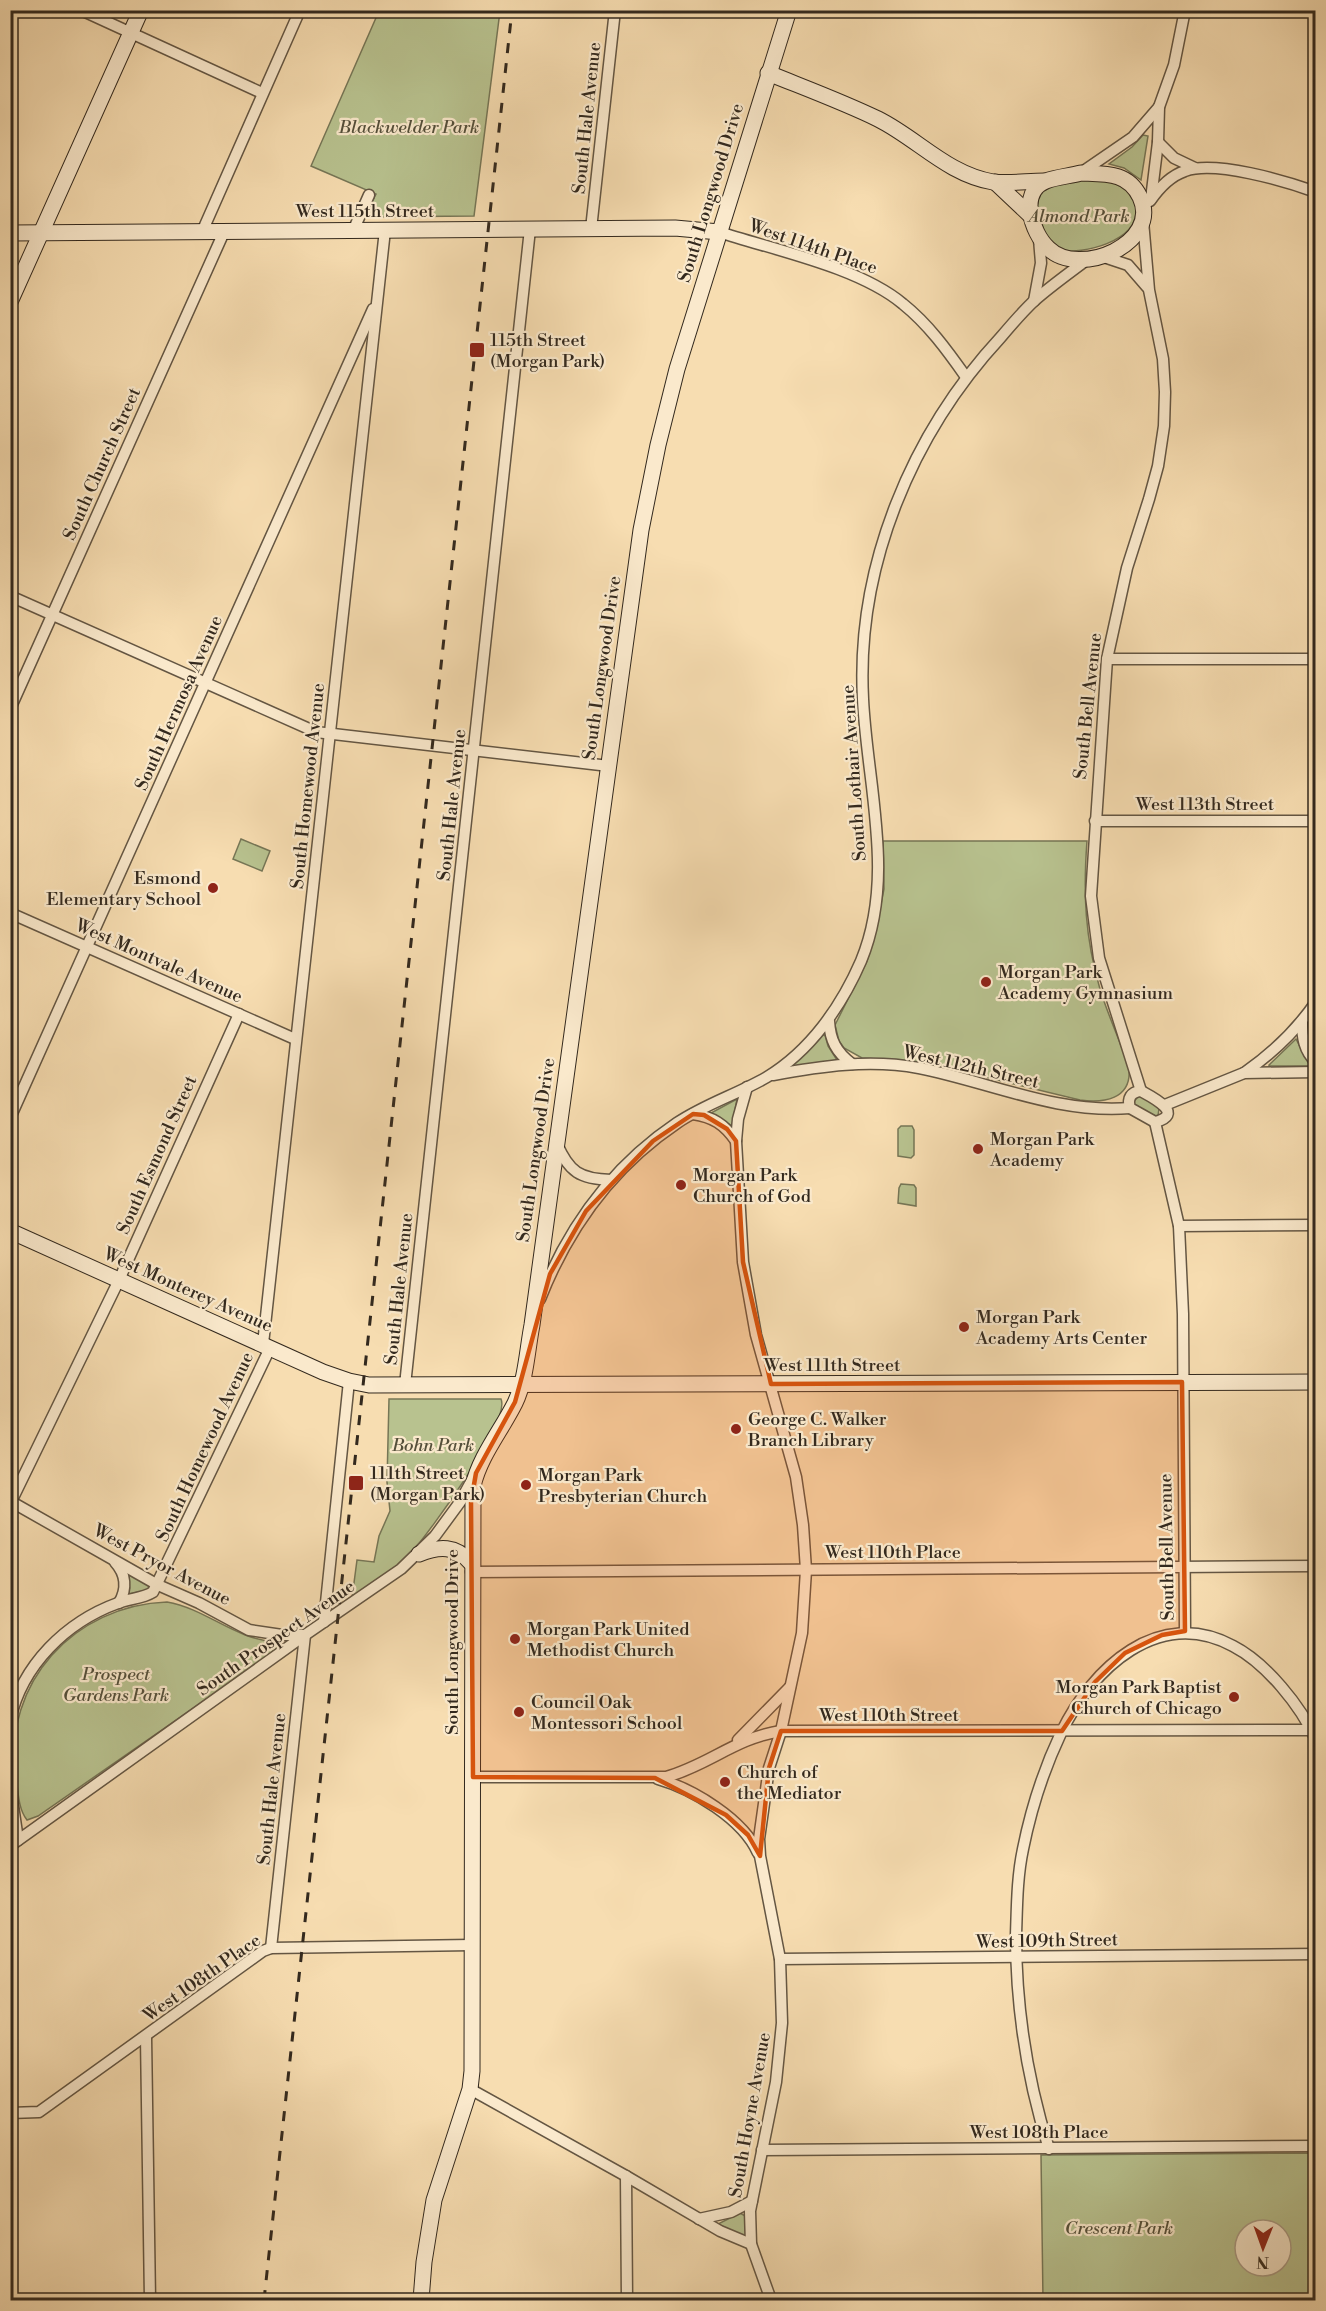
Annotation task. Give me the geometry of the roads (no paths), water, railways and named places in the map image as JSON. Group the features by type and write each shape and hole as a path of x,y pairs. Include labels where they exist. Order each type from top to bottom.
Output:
{"street":[{"path":"81,10 262,93"},
{"path":"10,302 141,10"},
{"path":"202,232 300,10"},
{"name":"South Hale Avenue","path":"591,229 615,10"},
{"name":"South Longwood Drive","path":"421,2301 424,2262 434,2200 470,2089 472,2072 471,1502 476,1473 515,1402 521,1386 532,1325 649,487 667,404 789,10"},
{"name":"South Bell Avenue","path":"1141,1091 1099,958 1091,896 1107,658 1127,568 1158,466 1164,426 1163,359 1145,263 1146,211 1158,142 1159,107 1173,65 1185,10"},
{"path":"768,73 877,118 900,130 952,167 995,182 1044,182 1082,173 1114,175 1130,182 1164,184"},
{"path":"1082,173 1133,137 1159,107"},
{"path":"1158,142 1174,158 1195,168"},
{"path":"1039,239 1055,254 1067,259 1085,261 1101,256 1125,245 1132,239 1146,211 1164,184 1183,171 1195,168 1241,171 1289,182 1316,192"},
{"path":"995,182 1018,201 1031,216"},
{"path":"1034,301 1041,263 1039,239 1031,216 1030,203 1032,195 1044,182"},
{"path":"1130,182 1142,200 1146,211"},
{"path":"353,231 369,195"},
{"name":"West 115th Street","path":"10,233 684,228 719,232"},
{"name":"South Hale Avenue","path":"405,1385 530,229"},
{"name":"South Homewood Avenue","path":"158,1584 266,1346 295,1039 331,734 385,230"},
{"name":"South Church Street","path":"10,709 224,232"},
{"name":"West 114th Place","path":"719,232 838,270 874,285 902,302 927,325 966,377"},
{"name":"South Bell Avenue","path":"1101,256 1128,265 1149,290"},
{"name":"South Lothair Avenue","path":"532,1325 550,1274 566,1242 586,1211 611,1180 653,1141 693,1114 770,1075 802,1048 829,1021 861,960 875,908 876,821 863,699 863,661 866,625 882,547 907,475 927,437 966,377 1034,301 1085,261"},
{"name":"South Hermosa Avenue","path":"10,1118 377,301"},
{"path":"10,596 316,732 609,766"},
{"path":"1107,658 1316,659"},
{"name":"West 113th Street","path":"1095,821 1316,821"},
{"name":"West Montvale Avenue","path":"10,913 295,1039"},
{"path":"1165,1105 1244,1073 1270,1055 1302,1021 1316,1002"},
{"name":"South Esmond Street","path":"11,1502 119,1280 239,1014"},
{"path":"829,1021 834,1046 842,1057 852,1064"},
{"path":"1302,1021 1307,1051 1316,1062"},
{"name":"West 112th Street","path":"770,1075 852,1064 918,1068 1078,1107 1102,1110 1130,1108"},
{"path":"1244,1073 1316,1072"},
{"name":"South Hoyne Avenue","path":"747,1088 738,1119 736,1142 739,1216 745,1272 756,1335 800,1497 806,1570 802,1633 781,1731 769,1768 760,1824 760,1857 780,1959 782,2023 776,2082 750,2211 751,2244 771,2301"},
{"path":"1141,1091 1165,1105 1166,1116 1155,1122 1130,1108 1128,1102 1134,1092 1141,1091"},
{"path":"693,1114 712,1118 720,1123 728,1129 736,1142"},
{"name":"South Bell Avenue","path":"1049,2149 1030,2082 1023,2044 1016,1958 1017,1898 1023,1850 1041,1782 1062,1731 1095,1682 1125,1653 1141,1643 1162,1635 1185,1631 1183,1314 1179,1226 1155,1122"},
{"path":"557,1143 564,1160 582,1176 611,1180"},
{"path":"1179,1226 1316,1226"},
{"name":"West Monterey Avenue","path":"10,1231 323,1372 349,1381"},
{"path":"324,1622 349,1381"},
{"name":"West 111th Street","path":"349,1381 369,1385 521,1386 1316,1382"},
{"name":"South Prospect Avenue","path":"14,1843 305,1635 376,1588 419,1554 460,1502 476,1473"},
{"name":"West Pryor Avenue","path":"11,1502 158,1584 249,1630 282,1635 305,1635"},
{"path":"419,1554 435,1547 447,1547 466,1556 471,1567"},
{"path":"110,1557 118,1565 124,1579 123,1595 118,1603"},
{"name":"West 110th Place","path":"471,1567 806,1570 1316,1566"},
{"path":"10,1720 17,1696 37,1660 70,1630 118,1603 153,1592 158,1584"},
{"path":"1185,1631 1205,1634 1226,1642 1255,1660 1278,1685 1314,1733"},
{"name":"South Hale Avenue","path":"272,1948 305,1635"},
{"path":"731,1746 791,1686"},
{"name":"West 110th Street","path":"473,1777 655,1778 678,1774 731,1746 762,1734 781,1731 1314,1733"},
{"path":"655,1778 681,1788 726,1815 748,1835 760,1857"},
{"path":"10,1785 14,1843"},
{"name":"West 108th Place","path":"10,2113 39,2112 263,1952 272,1948 472,1945"},
{"name":"West 109th Street","path":"780,1959 1316,1954"},
{"path":"146,2037 150,2301"},
{"path":"470,2089 720,2231 751,2244"},
{"name":"West 108th Place","path":"762,2150 1316,2146"},
{"path":"626,2176 627,2301"},
{"path":"699,2219 731,2212 752,2201"}],"railway":[{"path":"264,2300 512,10"}],"place":[{"name":"115th Street (Morgan Park)","path":"477,350"},
{"name":"Esmond Elementary School","path":"213,888"},
{"name":"Morgan Park Academy Gymnasium","path":"986,982"},
{"name":"Morgan Park Academy","path":"978,1149"},
{"name":"Morgan Park Church of God","path":"681,1185"},
{"name":"Morgan Park Academy Arts Center","path":"964,1327"},
{"name":"George C. Walker Branch Library","path":"736,1429"},
{"name":"111th Street (Morgan Park)","path":"356,1483"},
{"name":"Morgan Park Presbyterian Church","path":"526,1485"},
{"name":"Morgan Park United Methodist Church","path":"515,1639"},
{"name":"Morgan Park Baptist Church of Chicago","path":"1234,1697"},
{"name":"Council Oak Montessori School","path":"519,1712"},
{"name":"Church of the Mediator","path":"725,1782"}],"park label":[{"name":"Blackwelder Park","path":"409,127"},
{"name":"Almond Park","path":"1079,216"},
{"name":"Bohn Park","path":"433,1445"},
{"name":"Prospect Gardens Park","path":"116,1684"},
{"name":"Crescent Park","path":"1119,2228"}]}
